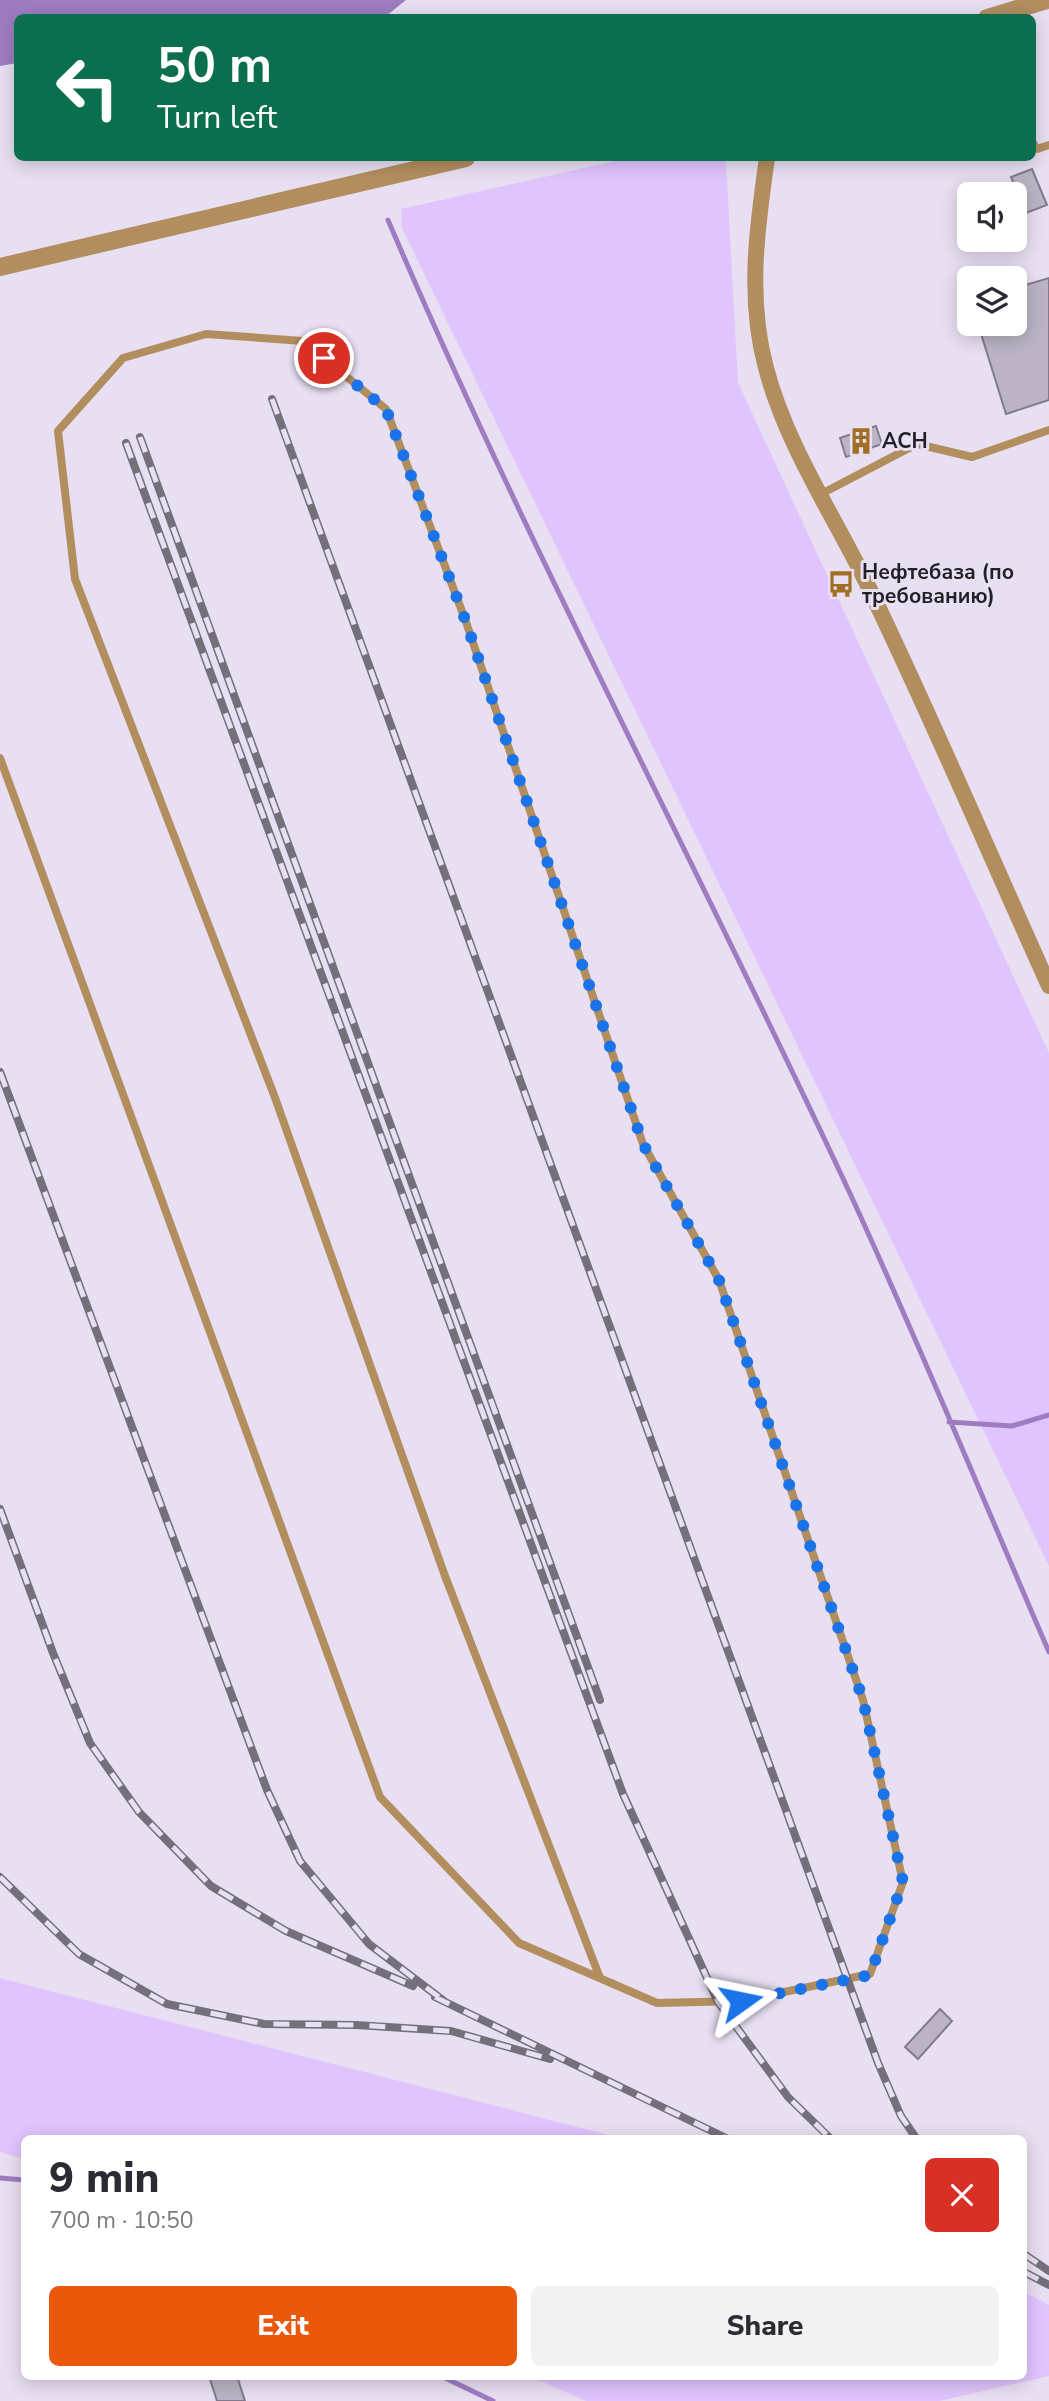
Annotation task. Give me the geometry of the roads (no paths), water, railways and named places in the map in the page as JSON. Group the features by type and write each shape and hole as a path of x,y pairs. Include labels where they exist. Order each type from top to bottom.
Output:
{"street":[{"path":"1000,14 1047,0"},
{"path":"0,267 453,161"},
{"path":"767,161 756,233 756,301 766,368 790,432 931,716 1049,986"}],"lane":[{"path":"0,758 380,1797 519,1942 600,1978 657,2003 741,2001 870,1975 903,1882 863,1700 719,1280 643,1144 466,622 386,409 303,341 206,334 124,358 58,431 75,579 274,1095 445,1576 600,1978"},
{"path":"821,494 916,444 972,457 1049,430"}],"waterway":[{"path":"388,220 555,585 847,1187 1049,1652"},
{"path":"949,1422 1012,1426 1049,1415"},
{"path":"0,2178 21,2180"},
{"path":"449,2380 493,2401"}],"railway":[{"path":"272,399 878,2063 901,2116 914,2135"},
{"path":"140,437 600,1700"},
{"path":"126,443 623,1794 718,2002 788,2097 827,2135"},
{"path":"0,1072 267,1790 300,1861 369,1944 444,2001"},
{"path":"0,1509 53,1653 90,1743 139,1812 211,1886 286,1931 413,1986"},
{"path":"0,1877 79,1954 167,2004 264,2024 356,2025 451,2031 550,2059"},
{"path":"435,1997 720,2135"},
{"path":"1027,2256 1049,2271"},
{"path":"1027,2274 1049,2285"}],"place":[{"name":"АСН","path":"861,441"},
{"name":"Нефтебаза (по требованию)","path":"841,584"}]}
